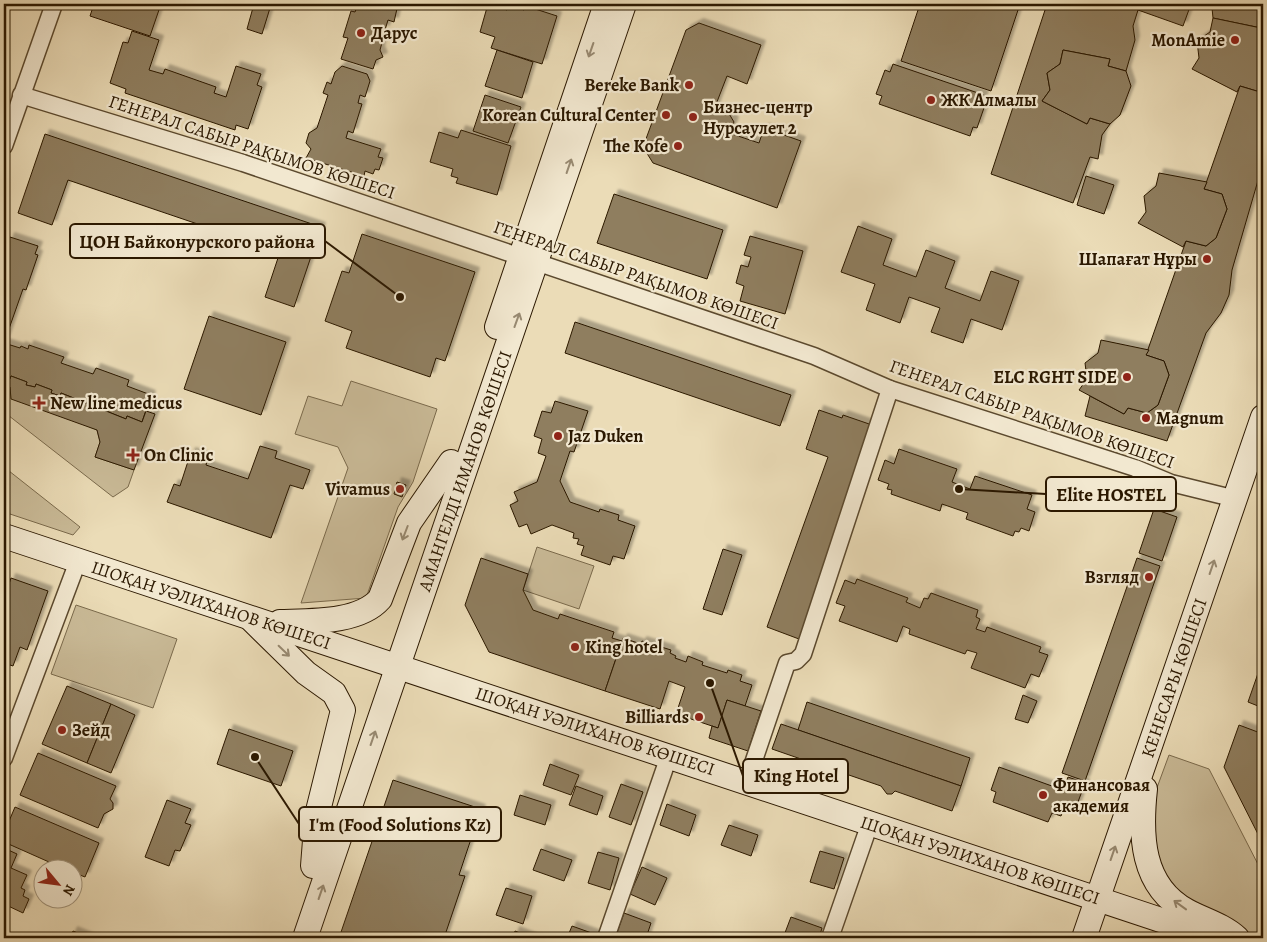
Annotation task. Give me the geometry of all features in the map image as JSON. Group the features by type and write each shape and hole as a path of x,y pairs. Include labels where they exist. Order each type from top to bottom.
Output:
{"main road":[{"name":"АМАНГЕЛДІ ИМАНОВ КӨШЕСІ","path":"288,938 313,866 390,663 529,261 606,4"},
{"name":"АМАНГЕЛДІ ИМАНОВ КӨШЕСІ","path":"305,938 450,462 529,261 624,4"},
{"name":"КЕНЕСАРЫ КӨШЕСІ","path":"1084,938 1263,417"},
{"path":"258,620 298,622 356,616 372,608 380,599 409,523 450,462"},
{"name":"ШОҚАН УӘЛИХАНОВ КӨШЕСІ","path":"4,536 747,781 1215,938"},
{"path":"258,620 306,673 334,693 343,710 317,815 313,866"},
{"path":"1148,752 1142,824 1146,862 1152,875 1162,893 1185,910 1229,930 1237,938"}],"street":[{"path":"4,146 54,4"},
{"name":"ГЕНЕРАЛ САБЫР РАҚЫМОВ КӨШЕСІ","path":"21,95 244,163 814,356 890,389 1135,468 1171,483 1236,499"},
{"path":"747,781 787,663 796,661 803,654 806,647 890,389"},
{"path":"4,758 78,561"},
{"path":"606,938 669,756"},
{"path":"830,938 870,823"}],"shaded area":[{"path":"351,381 437,409 413,482 398,507 366,598 301,603 348,468 338,447 295,434 308,396 342,406"},
{"path":"4,382 10,387 11,393 97,430 100,442 95,457 134,470 128,487 113,497 4,412"},
{"path":"4,467 80,527 73,535 4,512"},
{"path":"537,547 594,566 579,609 523,590"},
{"path":"76,605 177,639 153,708 51,674"},
{"path":"1169,755 1209,769 1263,874 1263,938 1246,932 1168,889 1154,861 1151,804"}],"building":[{"path":"94,4 161,4 150,36 90,16"},
{"path":"254,4 270,8 262,34 247,29"},
{"name":"Дарус","path":"358,4 398,4 394,22 388,20 385,30 380,28 377,37 383,39 380,50 383,57 376,60 373,69 341,59 348,38 343,37 351,11 355,12"},
{"path":"488,4 507,10 509,5 524,10 526,6 557,16 542,64 491,48 495,37 480,32"},
{"path":"920,4 1020,4 991,91 901,61"},
{"name":"Шапағат Нұры","path":"1047,4 1191,4 1183,26 1138,10 1133,26 1135,40 1126,71 1108,66 1110,59 1063,50 1060,64 1047,73 1050,90 1042,101 1087,124 1090,118 1110,124 1102,135 1098,159 1090,157 1073,203 991,174"},
{"path":"1199,4 1263,4 1263,36 1258,34 1261,28 1213,18 1212,8"},
{"path":"1213,18 1261,28 1258,34 1263,36 1263,89 1260,92 1240,86 1237,92 1192,69 1199,58 1197,41 1210,32"},
{"name":"Бизнес-центр Нурсаулет 2","path":"699,23 761,45 747,84 727,76 715,107 728,112 734,122 729,133 759,143 764,128 801,141 777,208 653,163 643,147 686,30"},
{"path":"132,31 159,40 149,70 163,74 165,69 216,87 214,93 226,97 236,66 261,74 257,85 262,87 248,129 236,125 235,130 125,93 126,89 110,83 123,42 128,43"},
{"path":"497,50 533,62 522,98 485,86"},
{"path":"1063,50 1110,59 1108,66 1126,71 1131,86 1120,115 1110,124 1090,118 1087,124 1042,101 1050,90 1047,73 1060,64"},
{"name":"ЖК Алмалы","path":"893,64 984,95 981,104 985,105 977,128 973,127 970,136 879,104 882,96 876,94 885,70 890,72"},
{"path":"342,66 367,74 370,81 365,97 360,95 358,103 362,104 353,133 348,131 346,138 381,149 378,157 383,158 379,170 375,169 373,174 365,171 364,176 306,158 311,149 306,143 309,133 317,128 328,95 323,93 327,82 331,84 335,72"},
{"name":"Шапағат Нұры","path":"1240,86 1260,92 1263,89 1263,171 1259,177 1232,270 1229,295 1221,313 1206,333 1167,441 1085,416 1090,396 1124,414 1128,408 1147,413 1158,405 1169,375 1164,361 1146,355 1186,241 1206,246 1216,238 1227,209 1222,194 1204,189"},
{"path":"485,95 521,107 508,143 473,131"},
{"path":"461,130 511,146 497,195 456,183 458,178 451,176 453,169 430,162 439,132 458,138"},
{"path":"45,134 321,227 294,307 265,297 280,252 68,180 52,225 18,213"},
{"path":"1159,173 1207,182 1204,189 1222,194 1227,209 1216,238 1206,246 1186,241 1183,247 1138,223 1146,212 1144,196 1156,186"},
{"path":"1086,176 1114,185 1104,214 1077,205"},
{"path":"614,194 723,230 707,279 597,243"},
{"path":"858,226 892,239 883,265 916,277 926,250 955,261 945,288 980,301 991,271 1019,281 1002,330 971,319 963,343 931,332 940,308 909,297 900,323 866,310 875,284 841,272"},
{"path":"362,234 475,272 445,361 436,358 430,377 346,348 352,331 325,321 342,271 349,273"},
{"path":"750,236 803,251 785,314 740,301 744,286 736,283 741,265 748,267 751,257 744,255"},
{"path":"10,237 38,246 35,254 38,255 26,290 23,289 4,343 4,252"},
{"path":"209,316 286,342 261,415 184,389"},
{"path":"575,322 791,395 780,426 565,353"},
{"name":"ELC RGHT SIDE","path":"1101,340 1149,350 1146,355 1164,361 1169,375 1158,405 1147,413 1128,408 1124,414 1079,390 1087,379 1085,363 1098,353"},
{"path":"4,343 28,349 29,345 64,357 61,363 93,374 96,368 129,380 127,386 151,395 142,422 127,416 126,419 61,393 60,396 51,393 52,390 36,384 35,387 26,385 27,382 11,376 10,379 4,377"},
{"path":"11,376 27,382 26,385 35,387 36,384 52,390 51,393 60,396 61,393 126,419 127,416 142,422 146,411 155,414 134,470 95,457 100,442 97,430 11,399 10,387 4,382 4,377 10,379"},
{"path":"555,401 588,411 574,452 570,451 560,481 570,502 599,512 600,509 619,515 618,520 635,526 624,559 613,556 610,565 581,555 584,546 577,544 579,539 573,538 574,533 552,525 531,534 527,524 519,527 510,505 518,501 514,492 537,482 546,456 538,453 542,439 534,436 542,411 551,413"},
{"path":"819,410 842,418 843,415 875,426 799,639 767,627 828,457 806,449"},
{"path":"260,446 277,451 275,458 310,470 303,489 290,485 271,538 167,502 174,484 180,486 191,452 208,458 206,465 248,479"},
{"path":"899,449 957,469 952,482 970,489 975,476 1032,495 1027,509 1035,512 1029,531 1021,528 1019,532 1015,531 1013,536 966,519 968,513 942,504 940,511 891,494 892,490 887,489 889,484 878,480 885,460 894,464"},
{"name":"Vivamus","path":"397,482 406,485 402,497 394,494"},
{"path":"1154,509 1177,517 1162,561 1139,553"},
{"path":"723,549 742,555 722,615 703,609"},
{"path":"481,558 528,574 523,590 533,610 558,619 560,614 614,632 612,638 622,641 605,691 489,652 465,605"},
{"path":"1137,558 1160,566 1085,781 1062,773"},
{"path":"11,578 48,591 27,650 20,647 13,666 4,663 4,599"},
{"path":"857,579 908,598 906,602 920,608 924,598 928,599 931,593 978,610 976,617 980,619 976,629 985,632 987,627 1041,647 1039,652 1048,655 1039,677 1031,674 1025,688 971,668 977,653 967,650 965,654 909,634 910,629 903,626 897,642 839,621 845,606 836,603 845,580 855,584"},
{"name":"King hotel","path":"623,638 641,644 642,641 671,650 670,653 676,656 675,658 686,662 688,656 703,662 702,665 727,673 728,670 742,675 740,681 752,685 745,706 727,700 718,728 676,714 685,687 669,681 660,709 605,691"},
{"path":"1263,659 1263,708 1248,702"},
{"path":"67,686 111,704 87,763 42,744"},
{"path":"1023,695 1037,701 1028,723 1015,719"},
{"path":"727,700 761,711 748,751 709,738 712,726 718,728"},
{"path":"807,702 970,758 961,786 798,730"},
{"path":"111,704 135,715 111,773 87,763"},
{"path":"781,724 961,786 952,811 895,791 892,794 887,794 881,786 843,773 833,776 827,768 772,749"},
{"path":"1239,725 1263,734 1261,762 1263,844 1224,767"},
{"path":"229,729 293,751 281,786 217,764"},
{"path":"38,753 116,786 110,799 113,803 113,809 104,814 98,828 20,795"},
{"path":"550,764 579,775 571,795 543,785"},
{"path":"999,767 1063,790 1068,777 1085,783 1075,810 1065,806 1061,816 1052,813 1048,822 993,802 996,792 991,790"},
{"path":"393,780 481,809 459,875 465,876 444,938 339,938"},
{"path":"621,784 643,792 631,825 609,817"},
{"path":"576,786 603,796 597,815 569,805"},
{"path":"520,795 551,805 545,825 514,815"},
{"path":"167,800 191,809 185,823 191,825 180,851 175,850 169,866 145,857"},
{"path":"667,804 696,815 689,836 660,825"},
{"path":"15,807 99,843 85,877 82,876 82,860 44,860 4,842 4,833"},
{"path":"729,825 758,835 751,856 721,845"},
{"path":"4,848 17,854 11,868 27,875 21,888 25,890 23,896 29,899 23,913 4,904"},
{"path":"541,849 572,860 564,881 533,870"},
{"path":"820,851 844,858 834,889 810,882"},
{"path":"598,852 619,858 610,890 588,883"},
{"path":"642,867 667,878 655,905 630,894"},
{"path":"506,888 532,896 523,924 496,915"},
{"path":"624,913 651,923 646,938 615,938"},
{"path":"791,917 822,928 819,938 783,938"},
{"path":"572,926 600,936 599,938 567,938"},
{"path":"73,931 90,938 70,938"},
{"path":"515,931 533,938 513,938"}],"place":[{"name":"Дарус","path":"361,33"},
{"name":"MonAmie","path":"1235,40"},
{"name":"Bereke Bank","path":"689,85"},
{"name":"ЖК Алмалы","path":"931,100"},
{"name":"Korean Cultural Center","path":"666,115"},
{"name":"Бизнес-центр Нурсаулет 2","path":"693,117"},
{"name":"The Kofe","path":"678,146"},
{"name":"Шапағат Нұры","path":"1207,259"},
{"name":"ЦОН Байконурского района","path":"400,297"},
{"name":"ELC RGHT SIDE","path":"1127,377"},
{"name":"New line medicus","path":"39,403"},
{"name":"Magnum","path":"1146,418"},
{"name":"Jaz Duken","path":"558,436"},
{"name":"On Clinic","path":"133,455"},
{"name":"Vivamus","path":"400,489"},
{"name":"Elite HOSTEL","path":"959,489"},
{"name":"Взгляд","path":"1149,577"},
{"name":"King hotel","path":"575,647"},
{"name":"King Hotel","path":"710,683"},
{"name":"Billiards","path":"699,717"},
{"name":"Зейд","path":"62,730"},
{"name":"I'm (Food Solutions Kz)","path":"255,757"},
{"name":"Финансовая академия","path":"1043,795"}]}
